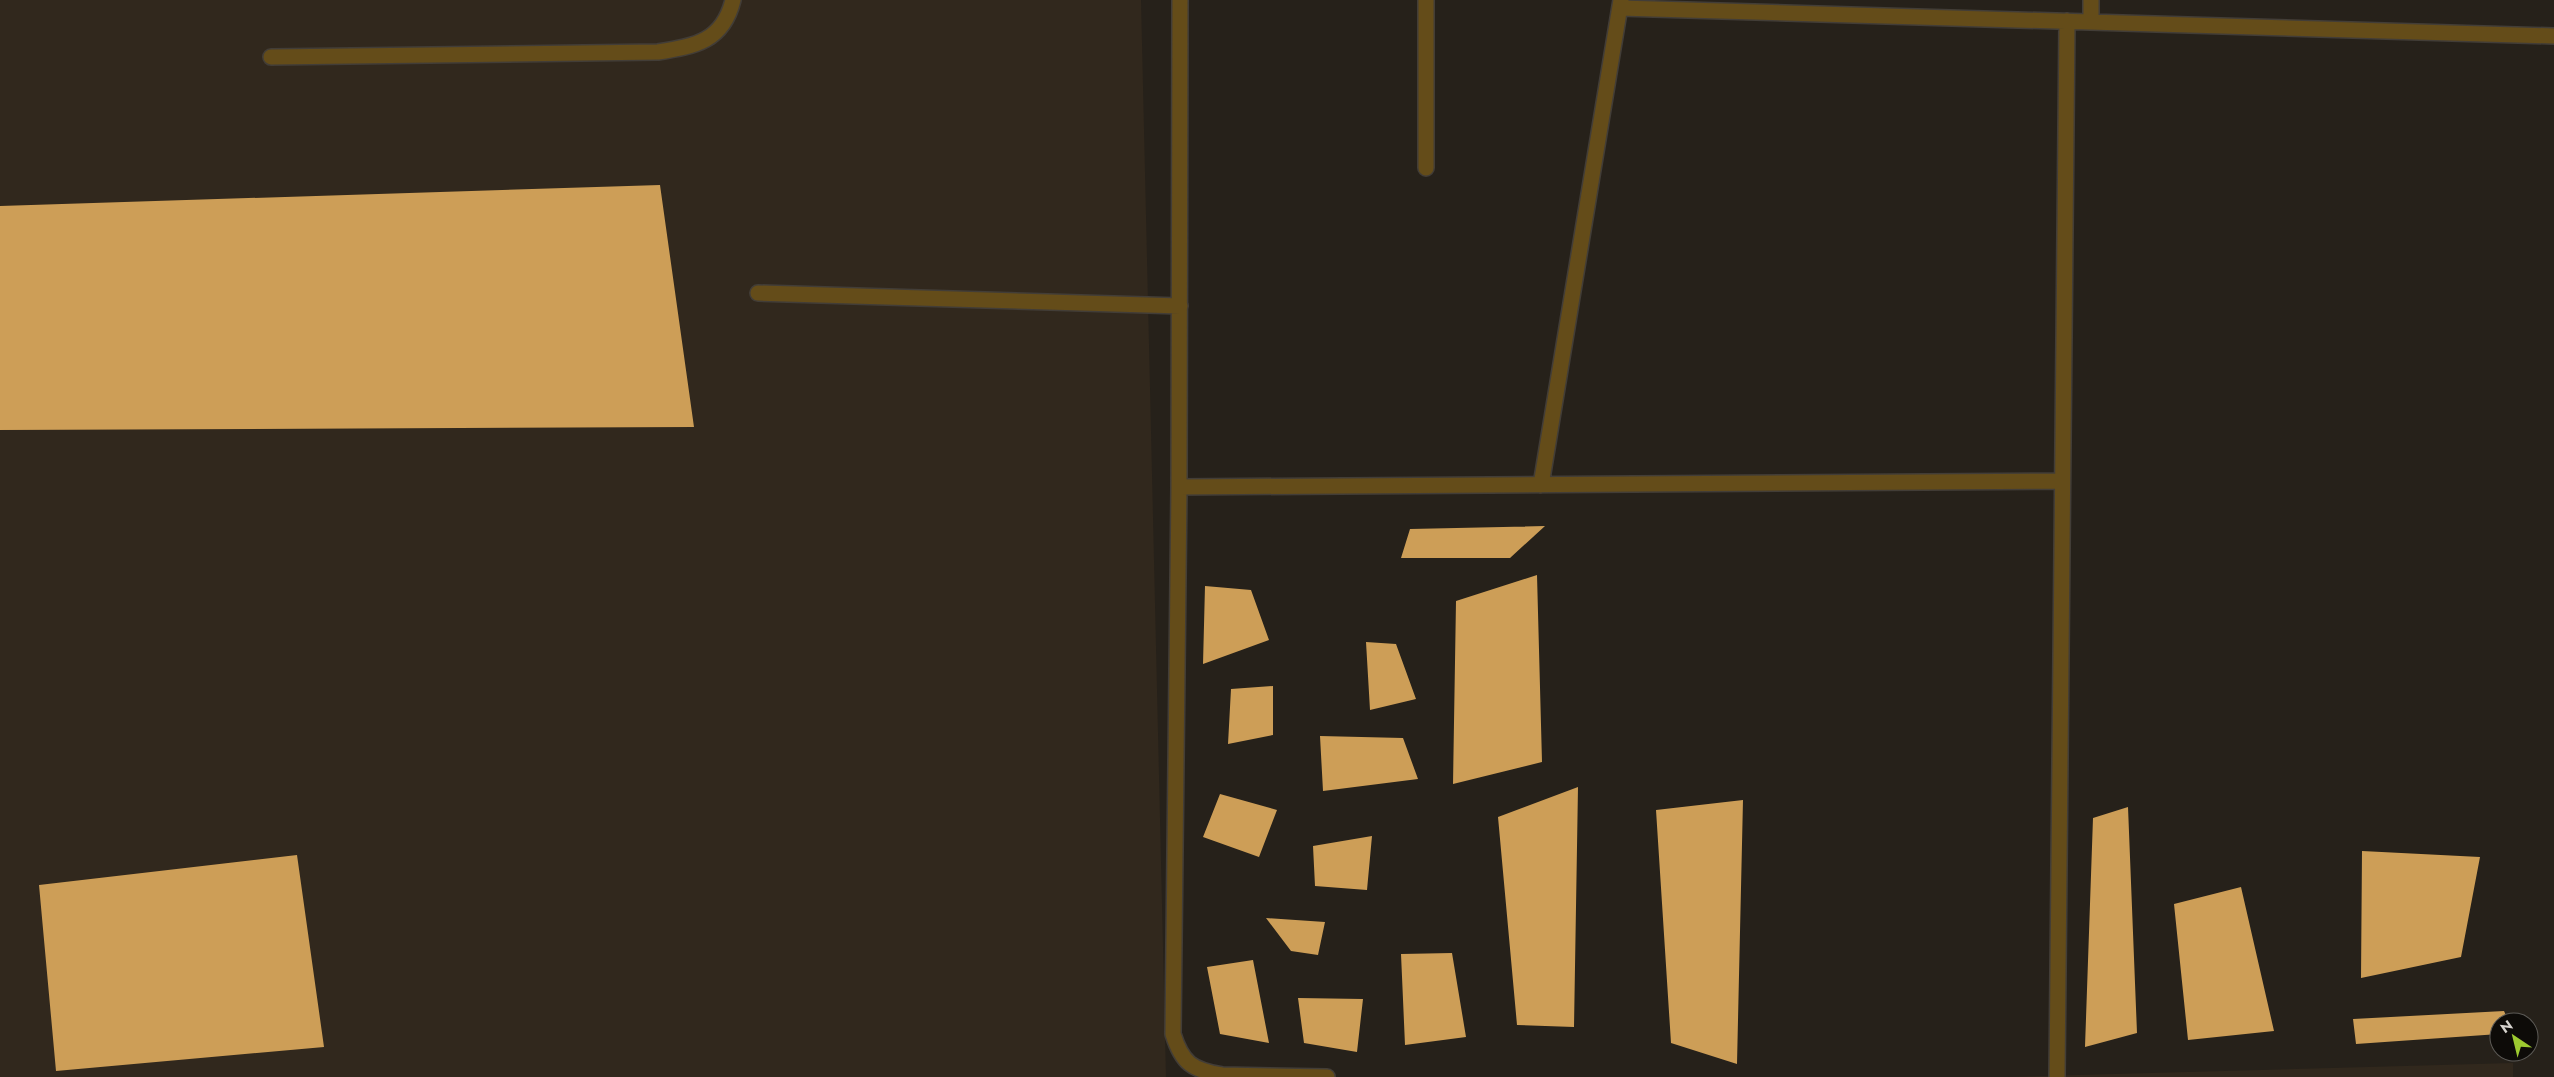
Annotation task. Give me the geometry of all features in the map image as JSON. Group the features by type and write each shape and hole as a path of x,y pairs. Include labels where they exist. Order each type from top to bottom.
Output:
{"street":[{"path":"271,57 658,52 690,47 716,33 729,16 733,0"},
{"path":"1180,0 1180,487 1173,1034 1186,1070 1222,1075 1327,1077"},
{"path":"1426,0 1426,168"},
{"path":"2091,0 2091,22"},
{"path":"1541,485 1621,4 2091,22 2554,36"},
{"path":"2057,1077 2066,21"},
{"path":"758,293 1180,306"},
{"path":"1180,487 2062,481"}],"shaded area":[{"path":"0,0 1141,0 1166,1077 0,1077"},
{"path":"2513,1063 2513,1077 2007,1077"}],"building":[{"path":"660,185 694,427 0,430 0,206"},
{"path":"1545,526 1510,558 1401,558 1410,529"},
{"path":"1537,575 1542,762 1453,784 1456,601"},
{"path":"1205,586 1251,590 1269,640 1203,664"},
{"path":"1366,642 1396,644 1416,699 1370,710"},
{"path":"1273,686 1273,735 1228,744 1231,689"},
{"path":"1320,736 1403,738 1418,779 1323,791"},
{"path":"1578,787 1574,1027 1517,1025 1498,817"},
{"path":"1220,794 1277,810 1259,857 1203,837"},
{"path":"1743,800 1737,1064 1671,1043 1656,810"},
{"path":"2128,807 2137,1033 2085,1047 2093,818"},
{"path":"1372,836 1367,890 1315,886 1313,846"},
{"path":"2362,851 2480,857 2461,957 2361,978"},
{"path":"297,855 324,1047 56,1071 39,885"},
{"path":"2241,887 2274,1031 2188,1040 2174,904"},
{"path":"1266,918 1325,922 1318,955 1291,951"},
{"path":"1452,953 1466,1037 1405,1045 1401,954"},
{"path":"1253,960 1269,1043 1220,1034 1207,967"},
{"path":"1298,998 1363,999 1357,1052 1304,1043"},
{"path":"2504,1011 2504,1012 2489,1012 2489,1035 2356,1044 2353,1019"}]}
